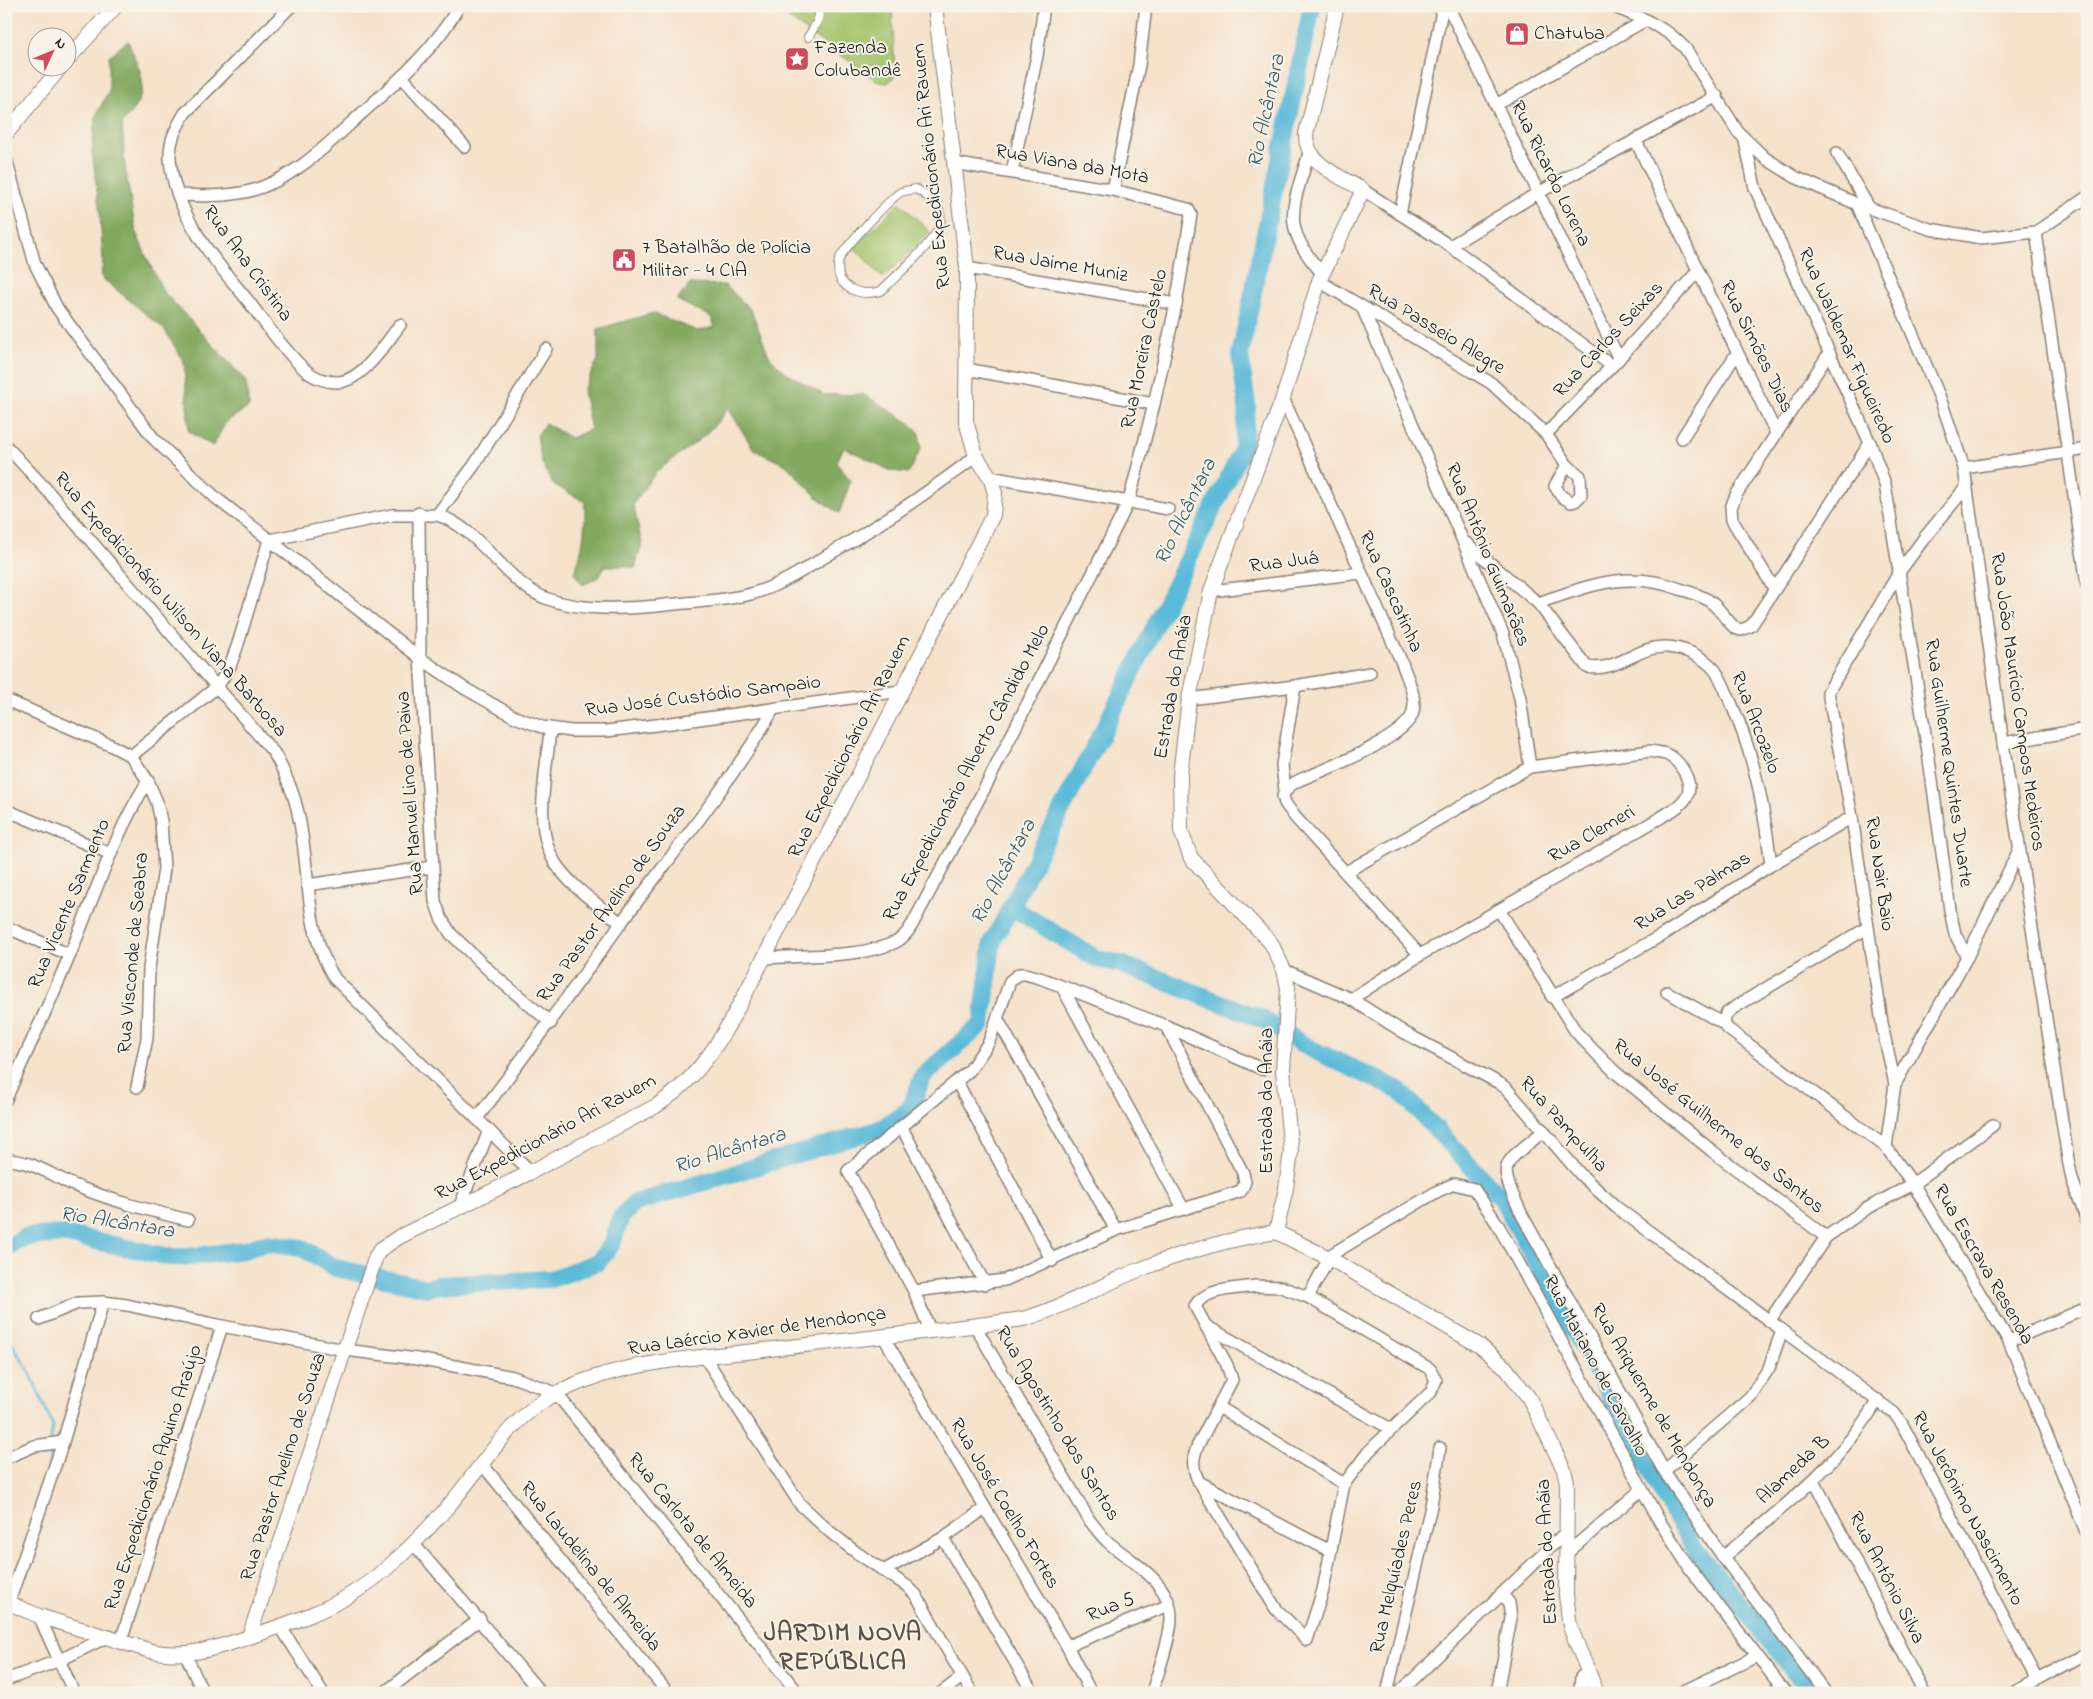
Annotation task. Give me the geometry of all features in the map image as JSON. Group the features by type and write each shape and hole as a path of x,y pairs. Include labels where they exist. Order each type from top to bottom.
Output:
{"street":[{"path":"78,48 116,6"},
{"name":"Rua Ana Cristina","path":"291,6 186,113 175,130 170,144 170,159 178,195 195,231 236,286 304,369 321,380 339,382 356,375 375,358 400,324"},
{"path":"178,195 212,196 250,190 284,176 314,156 426,53 460,6"},
{"path":"808,37 818,23 820,12 818,6"},
{"name":"Rua Expedicionário Ari Rauem","path":"358,1310 371,1267 376,1256 388,1243 531,1172 656,1106 688,1082 713,1051 764,958 993,515 994,493 990,478 976,456 966,422 967,268 935,6"},
{"path":"1012,172 1037,56 1044,6"},
{"path":"1113,190 1139,65 1146,6"},
{"path":"1337,6 1306,134 1309,153 1314,159 1450,246 1615,363"},
{"path":"1400,214 1443,6"},
{"name":"Rua Ricardo Lorena","path":"1448,6 1538,193 1615,363"},
{"path":"1612,6 1646,20 1670,34 1685,48 1745,141 1765,158 1795,177 1857,204 1930,228 1968,237 1993,238 2036,232 2087,197"},
{"path":"1496,105 1646,20"},
{"path":"402,77 466,147"},
{"path":"6,134 52,78"},
{"path":"1450,246 1538,193 1717,96"},
{"name":"Rua Simões Dias","path":"1636,141 1776,433 1736,495 1731,516 1774,588"},
{"name":"Rua Waldemar Figueiredo","path":"1745,141 1755,188 1828,355 1870,443 1885,484 1900,571"},
{"path":"1309,153 1294,205 1292,223 1320,277"},
{"path":"1837,153 1870,209"},
{"name":"Rua José Custódio Sampaio","path":"6,159 35,264 57,308 154,439 216,498 269,540 420,658 488,702 515,717 550,729 606,731 773,710 901,690"},
{"name":"Rua Viana da Mota","path":"953,164 1012,172 1113,190 1184,206"},
{"path":"916,189 930,197 939,210 940,224 932,239 881,291 870,294 856,293 846,286 839,274 839,259 847,245 900,193 916,189"},
{"name":"Estrada do Anáia","path":"1363,190 1320,277 1282,398 1212,591 1189,699 1180,775 1181,831 1185,847 1191,858 1271,943 1284,970 1288,988 1283,1070 1291,1152 1286,1188 1276,1232 1328,1258 1476,1344 1506,1367 1529,1398 1564,1470 1567,1482 1566,1596 1570,1627 1587,1673 1597,1693"},
{"name":"Rua João Maurício Campos Medeiros","path":"1857,204 1940,398 1964,468 2019,850 2068,1159 2072,1178 2087,1221"},
{"name":"Rua Moreira Castelo","path":"1129,501 1154,404 1176,304 1191,215 1184,206"},
{"path":"2036,232 2087,585"},
{"name":"Rua Jaime Muniz","path":"967,268 1176,304"},
{"name":"Rua Carlos Seixas","path":"1546,434 1615,363 1698,271"},
{"name":"Rua Passeio Alegre","path":"1320,277 1362,307 1491,383 1546,434 1567,465"},
{"name":"Rua Antônio Guimarães","path":"1362,307 1503,634 1520,698 1530,767"},
{"path":"437,515 457,490 496,431 546,349"},
{"path":"1682,438 1737,353"},
{"path":"1776,433 1828,355"},
{"path":"966,369 1154,404"},
{"name":"Rua Cascatinha","path":"1282,398 1402,663 1413,697 1414,710 1410,720 1397,732 1332,767 1294,783 1285,791"},
{"path":"1538,603 1599,584 1625,579 1641,579 1672,586 1700,596 1709,601 1737,629 1746,629 1750,626 1870,443"},
{"name":"Rua Expedicionário Wilson Viana Barbosa","path":"6,446 218,686 262,738 280,763 298,814 306,885 319,948 335,979 531,1172"},
{"path":"1964,468 2087,449"},
{"path":"130,756 218,686 230,666 238,644 269,540 392,515 418,513 437,515 455,522 522,583 547,599 593,607 631,608 695,602 749,595 786,580 929,492 976,456"},
{"path":"990,478 1168,509"},
{"name":"Rua Nair Baio","path":"1895,1084 1883,1030 1852,817 1828,700 1828,692 1900,571 1967,486"},
{"name":"Rua Expedicionário Alberto Cândido Melo","path":"764,958 832,954 873,948 895,942 908,931 988,782 1129,501"},
{"name":"Rua Manuel Lino de Paiva","path":"418,513 420,658 435,901 441,918 451,934 489,971 551,1023"},
{"name":"Rua Arcozelo","path":"1463,540 1538,603 1587,667 1608,668 1652,648 1669,647 1690,652 1715,671 1735,713 1755,765 1763,798 1771,865"},
{"name":"Rua Guilherme Quintes Duarte","path":"1900,571 1950,910 1955,934 1967,957"},
{"name":"Rua Juá","path":"1212,591 1361,573"},
{"path":"1189,699 1295,686 1370,673"},
{"path":"1295,686 1282,765 1285,803 1295,817 1420,955"},
{"name":"Rua Visconde de Seabra","path":"6,700 110,744 130,756 148,781 157,802 161,821 164,869 149,968 147,1038 137,1087"},
{"name":"Rua Pastor Avelino de Souza","path":"477,1118 551,1023 621,923 709,806 773,710"},
{"path":"550,729 542,825 546,846 558,867 568,878 621,923"},
{"path":"2003,743 2087,729"},
{"name":"Rua Clemeri","path":"1351,999 1420,955 1660,818 1680,804 1688,795 1685,772 1667,755 1659,753 1650,752 1530,767"},
{"path":"1346,872 1530,767"},
{"name":"Rua Vicente Sarmento","path":"6,1099 70,956 111,854 136,801 148,781"},
{"path":"6,810 111,854"},
{"name":"Rua Las Palmas","path":"1552,997 1664,934 1771,865 1852,817"},
{"path":"1886,1147 1895,1084 1967,957 2019,850"},
{"path":"306,885 432,867"},
{"name":"Rua José Guilherme dos Santos","path":"1499,910 1552,997 1576,1032 1615,1072 1712,1151 1826,1237"},
{"path":"6,927 70,956"},
{"path":"1726,1026 1726,1014 1735,1007 1867,928"},
{"name":"Rua Pampulha","path":"1284,970 1351,999 1406,1033 1499,1083 1544,1131 1581,1175 1616,1207 1770,1320"},
{"path":"930,1330 914,1291 848,1171 970,1070 980,1058 998,1020 1006,988 1010,981 1019,974 1040,978 1166,1026 1262,1069"},
{"path":"1062,987 1184,1208"},
{"name":"Rua Escrava Resenda","path":"1667,992 1726,1026 1886,1147 1913,1184 2009,1341 2087,1534"},
{"path":"998,1020 1116,1230"},
{"path":"914,1291 985,1284 1005,1280 1052,1261 1116,1230 1184,1208 1236,1194 1244,1188 1243,1173 1166,1026"},
{"path":"6,1068 17,1073"},
{"path":"957,1082 1052,1261"},
{"path":"1770,1320 1826,1237 1866,1208 1913,1184 1993,1126"},
{"path":"902,1128 985,1284"},
{"path":"460,1206 489,1130"},
{"name":"Rua Ariquerme de Mendonça","path":"1544,1131 1509,1161 1506,1166 1506,1178 1522,1215 1664,1470 1723,1557 1826,1693"},
{"path":"6,1160 22,1162 75,1186 125,1204 188,1220"},
{"name":"Rua Mariano de Carvalho","path":"1328,1258 1438,1191 1454,1184 1474,1189 1480,1194 1641,1490 1691,1570 1786,1693"},
{"name":"Rua Laércio Xavier de Mendonça","path":"8,1602 39,1616 167,1655 186,1655 249,1637 280,1626 348,1596 413,1543 445,1510 517,1421 540,1402 556,1393 602,1375 704,1356 975,1326 1033,1316 1136,1271 1188,1252 1248,1236 1276,1232"},
{"path":"1308,1297 1328,1258"},
{"path":"1256,1286 1281,1287 1308,1297 1430,1369 1434,1373 1435,1384 1431,1392 1359,1462 1344,1484 1322,1590 1307,1640 1276,1609 1199,1482 1193,1467 1193,1456 1204,1431 1220,1407 1232,1380 1227,1365 1195,1306 1200,1299 1212,1293 1256,1286"},
{"path":"39,1319 78,1302 103,1302 127,1305 345,1350 417,1359 513,1377 556,1393"},
{"path":"8,1602 63,1442 103,1302"},
{"path":"2009,1341 2087,1308"},
{"name":"Rua Pastor Avelino de Souza","path":"249,1637 358,1310"},
{"name":"Rua Jerônimo Nascimento","path":"1770,1320 1878,1400 1902,1424 2037,1680"},
{"path":"1205,1325 1392,1429"},
{"name":"Rua Expedicionário Aquino Araújo","path":"115,1639 222,1326"},
{"name":"Rua Agostinho dos Santos","path":"975,1326 1090,1521 1108,1542 1158,1584 1168,1605 1170,1624 1152,1693"},
{"path":"1664,1470 1750,1397 1769,1368 1782,1330"},
{"name":"Rua José Coelho Fortes","path":"883,1336 1067,1646 1091,1693"},
{"path":"704,1356 800,1504 830,1532 907,1586 916,1595 972,1693"},
{"name":"Rua Carlota de Almeida","path":"556,1393 798,1693"},
{"name":"Alameda B","path":"1723,1557 1814,1481 1855,1437 1878,1400"},
{"path":"1220,1407 1344,1484"},
{"path":"6,1458 34,1446 63,1442"},
{"name":"Rua Melquíades Peres","path":"1387,1693 1422,1545 1440,1448"},
{"name":"Rua Laudelina de Almeida","path":"482,1464 668,1693"},
{"name":"Rua Antônio Silva","path":"1814,1481 1924,1693"},
{"path":"1199,1482 1330,1551"},
{"path":"1567,1553 1641,1490"},
{"path":"883,1571 943,1538 984,1509"},
{"path":"1399,1693 1567,1530"},
{"path":"943,1538 1032,1693"},
{"path":"413,1543 480,1619 541,1693"},
{"path":"1497,1693 1511,1618 1511,1607 1502,1594"},
{"name":"Rua 5","path":"1067,1646 1168,1605"},
{"path":"39,1616 74,1693"},
{"path":"384,1693 480,1619"},
{"path":"280,1626 323,1693"},
{"path":"6,1680 115,1639"},
{"path":"2013,1693 2087,1652"},
{"path":"186,1655 202,1693"},
{"path":"1680,1693 1757,1656"},
{"path":"1580,1693 1581,1677 1587,1673"},
{"path":"940,1693 962,1676"}],"green space":[{"path":"771,6 892,6 895,76 888,83 879,82"},
{"path":"128,41 141,75 142,84 138,102 122,124 125,167 136,232 163,291 246,381 249,407 226,422 213,446 189,432 184,362 164,329 101,277 103,261 100,215 92,151 95,118 109,90 109,56"},
{"path":"900,202 930,232 883,278 854,248"},
{"path":"690,284 725,285 751,310 769,356 785,372 824,395 863,394 911,424 919,432 921,448 909,473 891,471 844,447 836,463 851,480 839,513 818,498 786,465 754,450 728,408 705,435 655,474 633,504 642,544 635,568 605,566 599,577 583,585 574,573 580,556 583,538 585,502 553,484 542,463 537,436 545,423 571,438 591,429 583,391 598,359 598,329 653,313 697,331 715,327 711,317 677,300"}],"waterway":[{"name":"Rio Alcântara","path":"6,1248 26,1237 63,1234 170,1257 188,1257 244,1250 266,1243 302,1248 336,1268 426,1288 438,1285 551,1279 598,1262 612,1244 621,1217 635,1203 880,1129 910,1109 923,1076 982,1024 992,943 1106,725 1243,448 1247,406 1240,355 1312,6"},
{"path":"1011,907 1097,959 1121,964 1262,1019 1311,1049 1399,1090 1502,1199 1690,1543 1812,1693"},
{"path":"6,1334 30,1373 53,1426 51,1440"},
{"path":"49,1470 50,1447"}],"place":[{"name":"Chatuba","path":"1517,34"},
{"name":"Fazenda Colubandê","path":"797,59"},
{"name":"7 Batalhão de Polícia Militar - 4 CIA","path":"624,260"}],"district":[{"name":"JARDIM NOVA REPÚBLICA","path":"843,1648"}]}
